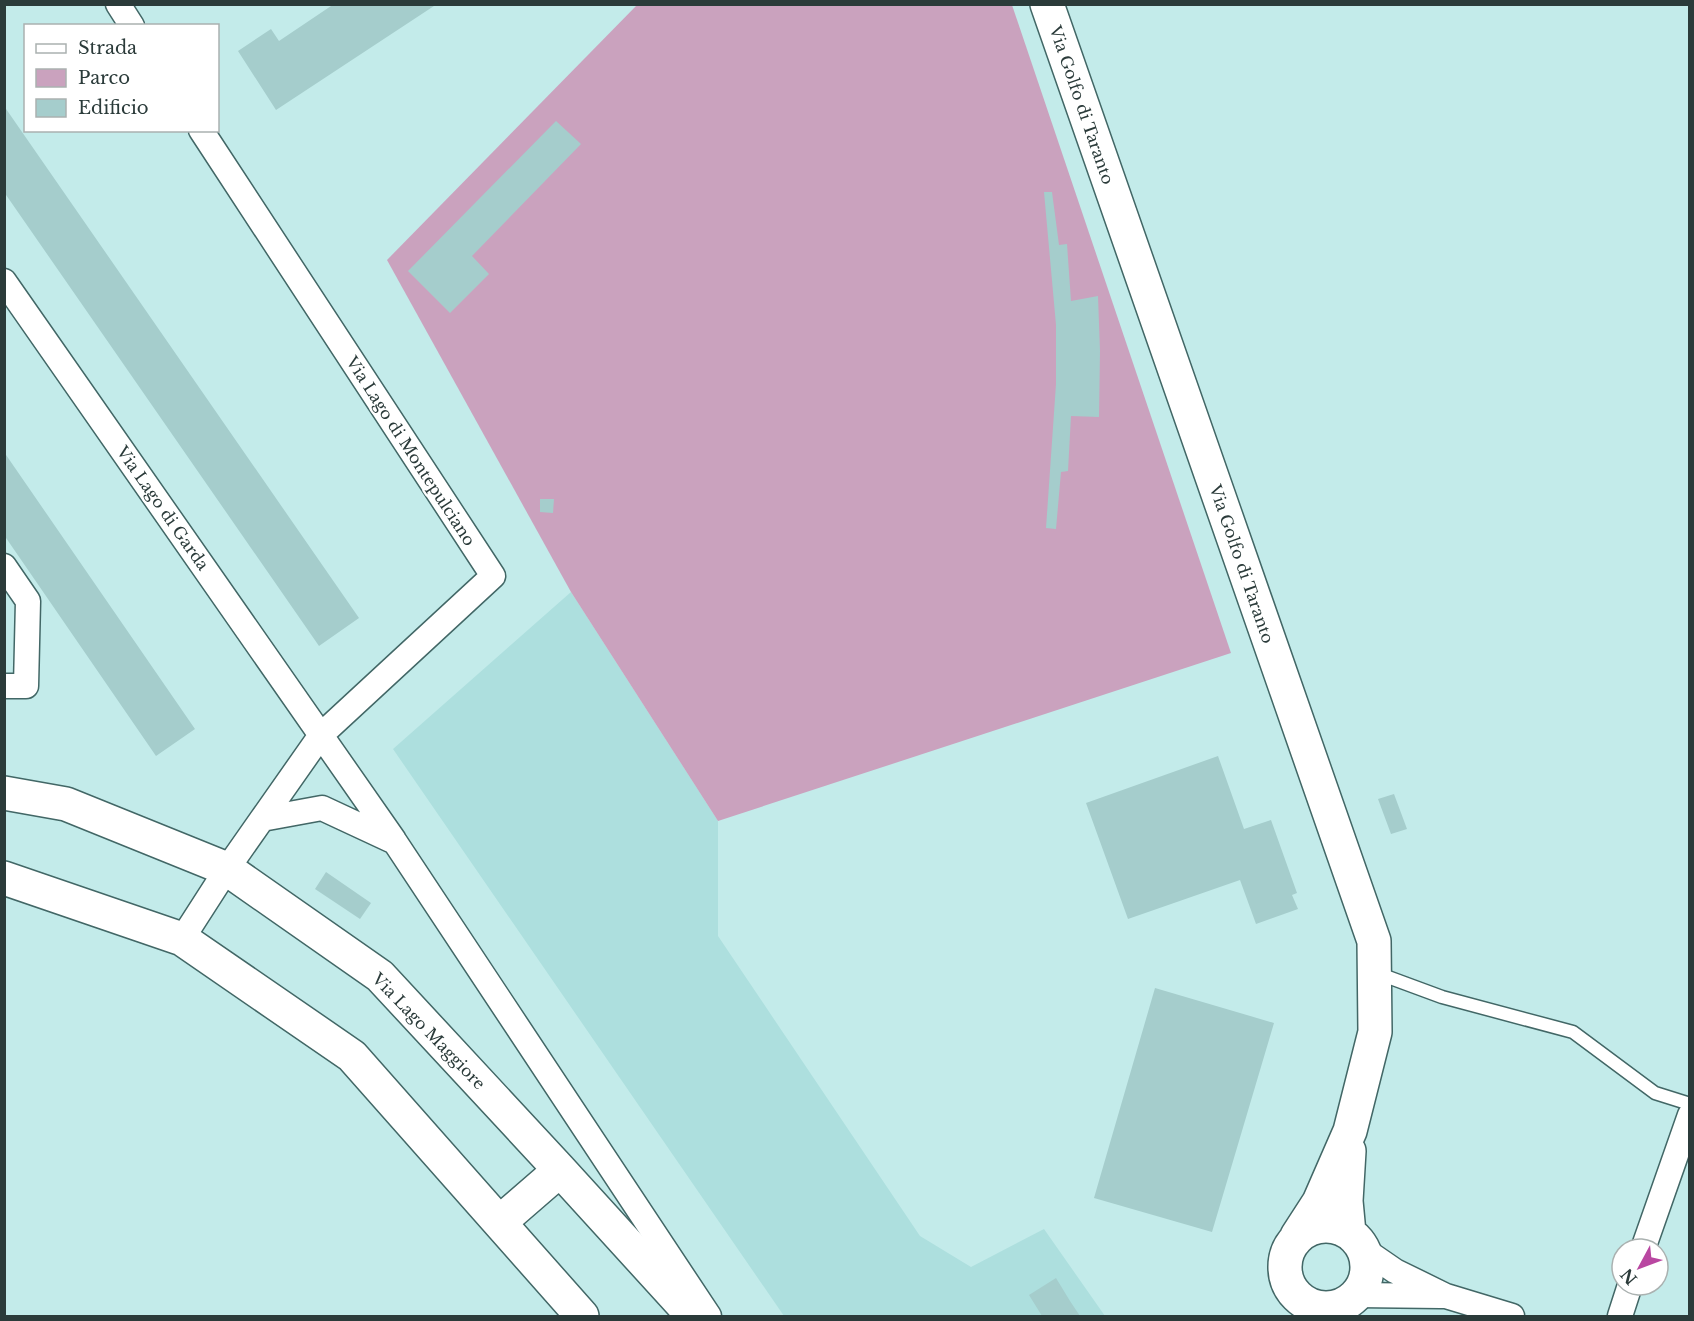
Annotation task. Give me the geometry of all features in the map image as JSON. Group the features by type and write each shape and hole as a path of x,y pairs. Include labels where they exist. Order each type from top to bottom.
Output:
{"street":[{"path":"118,4 131,24"},
{"name":"Via Golfo di Taranto","path":"1047,4 1374,941 1375,1032 1350,1131 1319,1202 1297,1236"},
{"name":"Via Lago di Montepulciano","path":"202,132 493,576 321,735"},
{"name":"Via Lago di Garda","path":"4,280 395,842 709,1317"},
{"path":"4,566 28,602 26,686 4,686"},
{"path":"182,939 227,869 321,735"},
{"name":"Via Lago Maggiore","path":"4,793 66,804 227,869 380,976 693,1317"},
{"path":"262,819 322,808 395,842"},
{"path":"4,878 182,939 351,1056 582,1317"},
{"path":"1647,1237 1689,1115"},
{"name":"Via Golfo di Taranto","path":"1350,1131 1346,1201 1356,1241"},
{"path":"500,1222 560,1170"},
{"path":"1446,1296 1323,1309 1305,1303 1291,1291 1286,1280 1285,1256 1297,1236 1309,1229 1323,1226 1336,1227 1395,1271 1446,1296 1512,1317"},
{"path":"1340,1306 1363,1285 1367,1273 1367,1261 1356,1241"},
{"path":"1281,1317 1286,1280"},
{"path":"1620,1317 1626,1297"}],"lane":[{"path":"1375,972 1442,997 1574,1032 1655,1093 1689,1104"}],"shaded area":[{"path":"571,592 718,821 718,936 920,1236 971,1267 1044,1229 1105,1316 784,1316 393,749"}],"green space":[{"path":"637,5 1012,5 1231,653 718,821 571,592 387,260"}],"building":[{"path":"334,4 437,4 276,110 238,51 271,29 279,41"},
{"path":"4,106 359,618 319,646 4,192"},
{"path":"556,121 581,144 472,256 489,274 450,313 408,271"},
{"path":"1044,192 1052,192 1059,245 1067,244 1071,301 1098,296 1100,351 1099,417 1071,416 1068,471 1061,472 1056,529 1046,528 1056,384 1056,325"},
{"path":"4,452 195,729 156,756 4,535"},
{"path":"540,499 554,499 553,513 540,512"},
{"path":"1218,756 1244,829 1271,820 1297,893 1292,895 1298,909 1256,924 1240,880 1128,919 1086,803"},
{"path":"1394,794 1407,829 1391,834 1378,799"},
{"path":"326,872 371,903 360,919 315,889"},
{"path":"1155,988 1274,1023 1212,1232 1094,1198"},
{"path":"1056,1278 1080,1316 1042,1316 1029,1295"}]}
